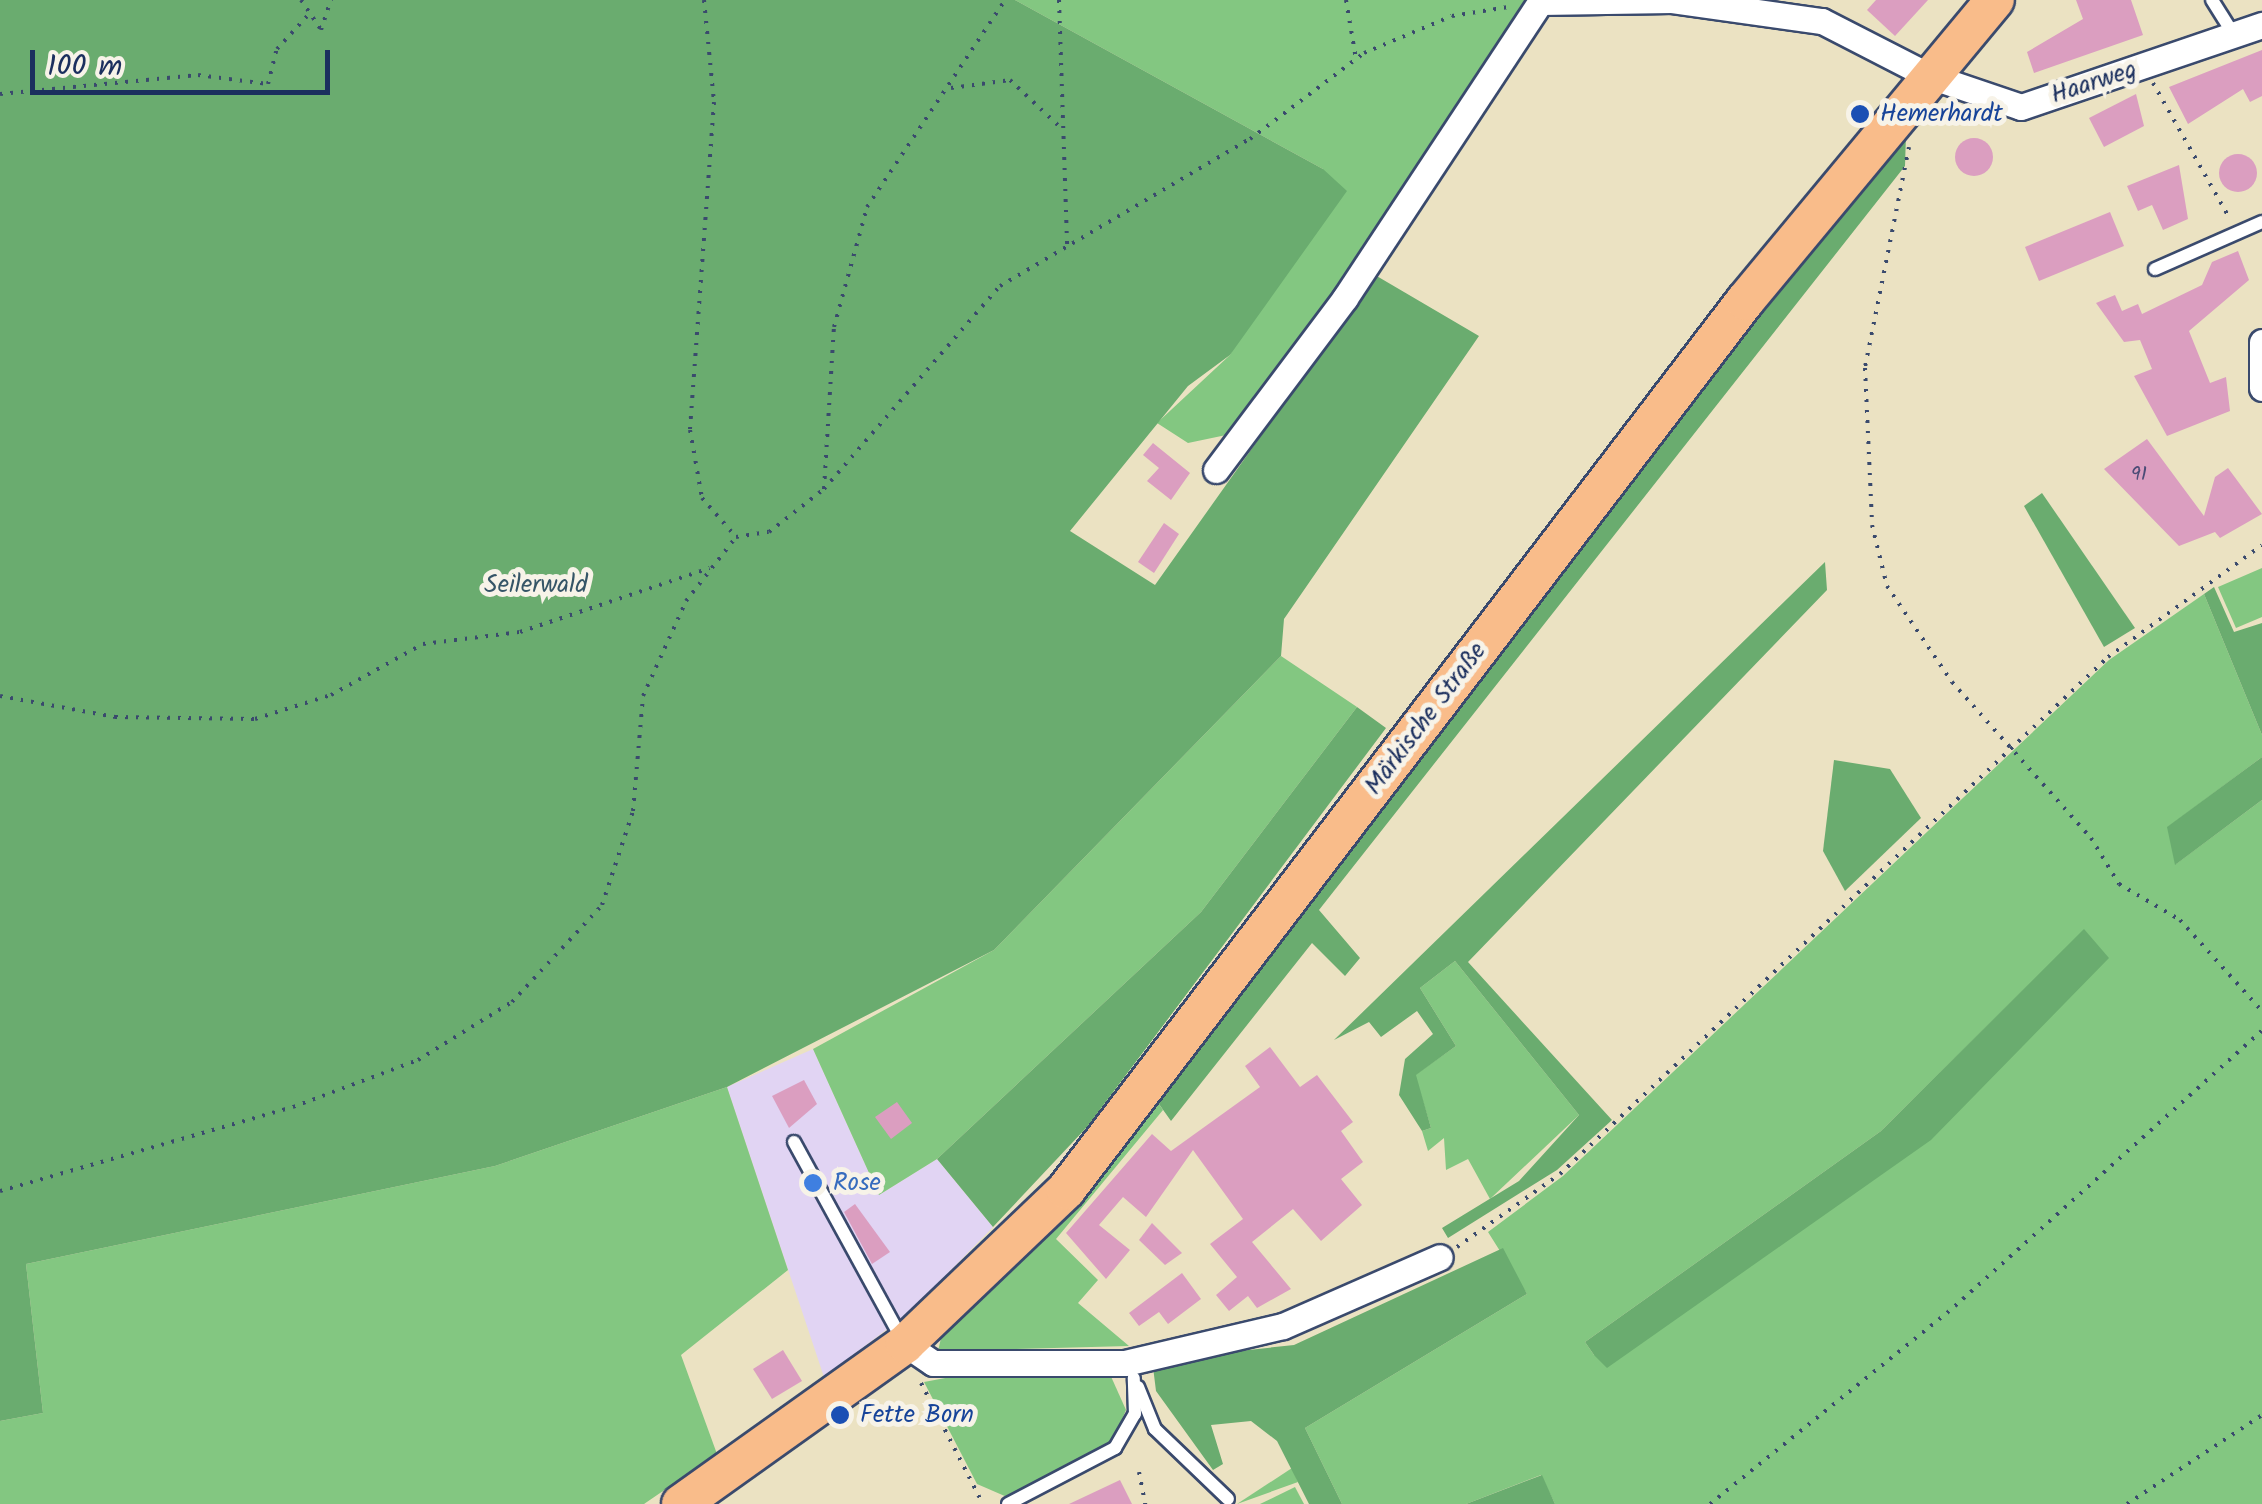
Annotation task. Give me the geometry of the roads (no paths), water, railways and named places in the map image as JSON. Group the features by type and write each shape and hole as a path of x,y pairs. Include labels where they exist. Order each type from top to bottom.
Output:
{"main road":[{"name":"Märkische Straße","path":"681,1504 897,1350 1066,1190 1899,109 1994,0"}],"street":[{"path":"1216,470 1346,298 1540,2 1672,0 1822,20 1927,76"},
{"name":"Haarweg","path":"1927,76 2021,107 2145,68 2262,25"},
{"path":"897,1350 933,1363 1130,1370 1283,1326 1440,1257"}],"lane":[{"path":"2212,0 2234,36"},
{"path":"2155,269 2235,227 2262,222"},
{"path":"794,1142 897,1350"},
{"path":"1130,1370 1156,1429 1228,1499"},
{"path":"1008,1504 1114,1448 1135,1414 1130,1370"}],"place":[{"name":"Hemerhardt","path":"1860,114"},
{"name":"Rose","path":"813,1183"},
{"name":"Fette Born","path":"840,1415"}],"park label":[{"name":"Seilerwald","path":"536,585"}]}
